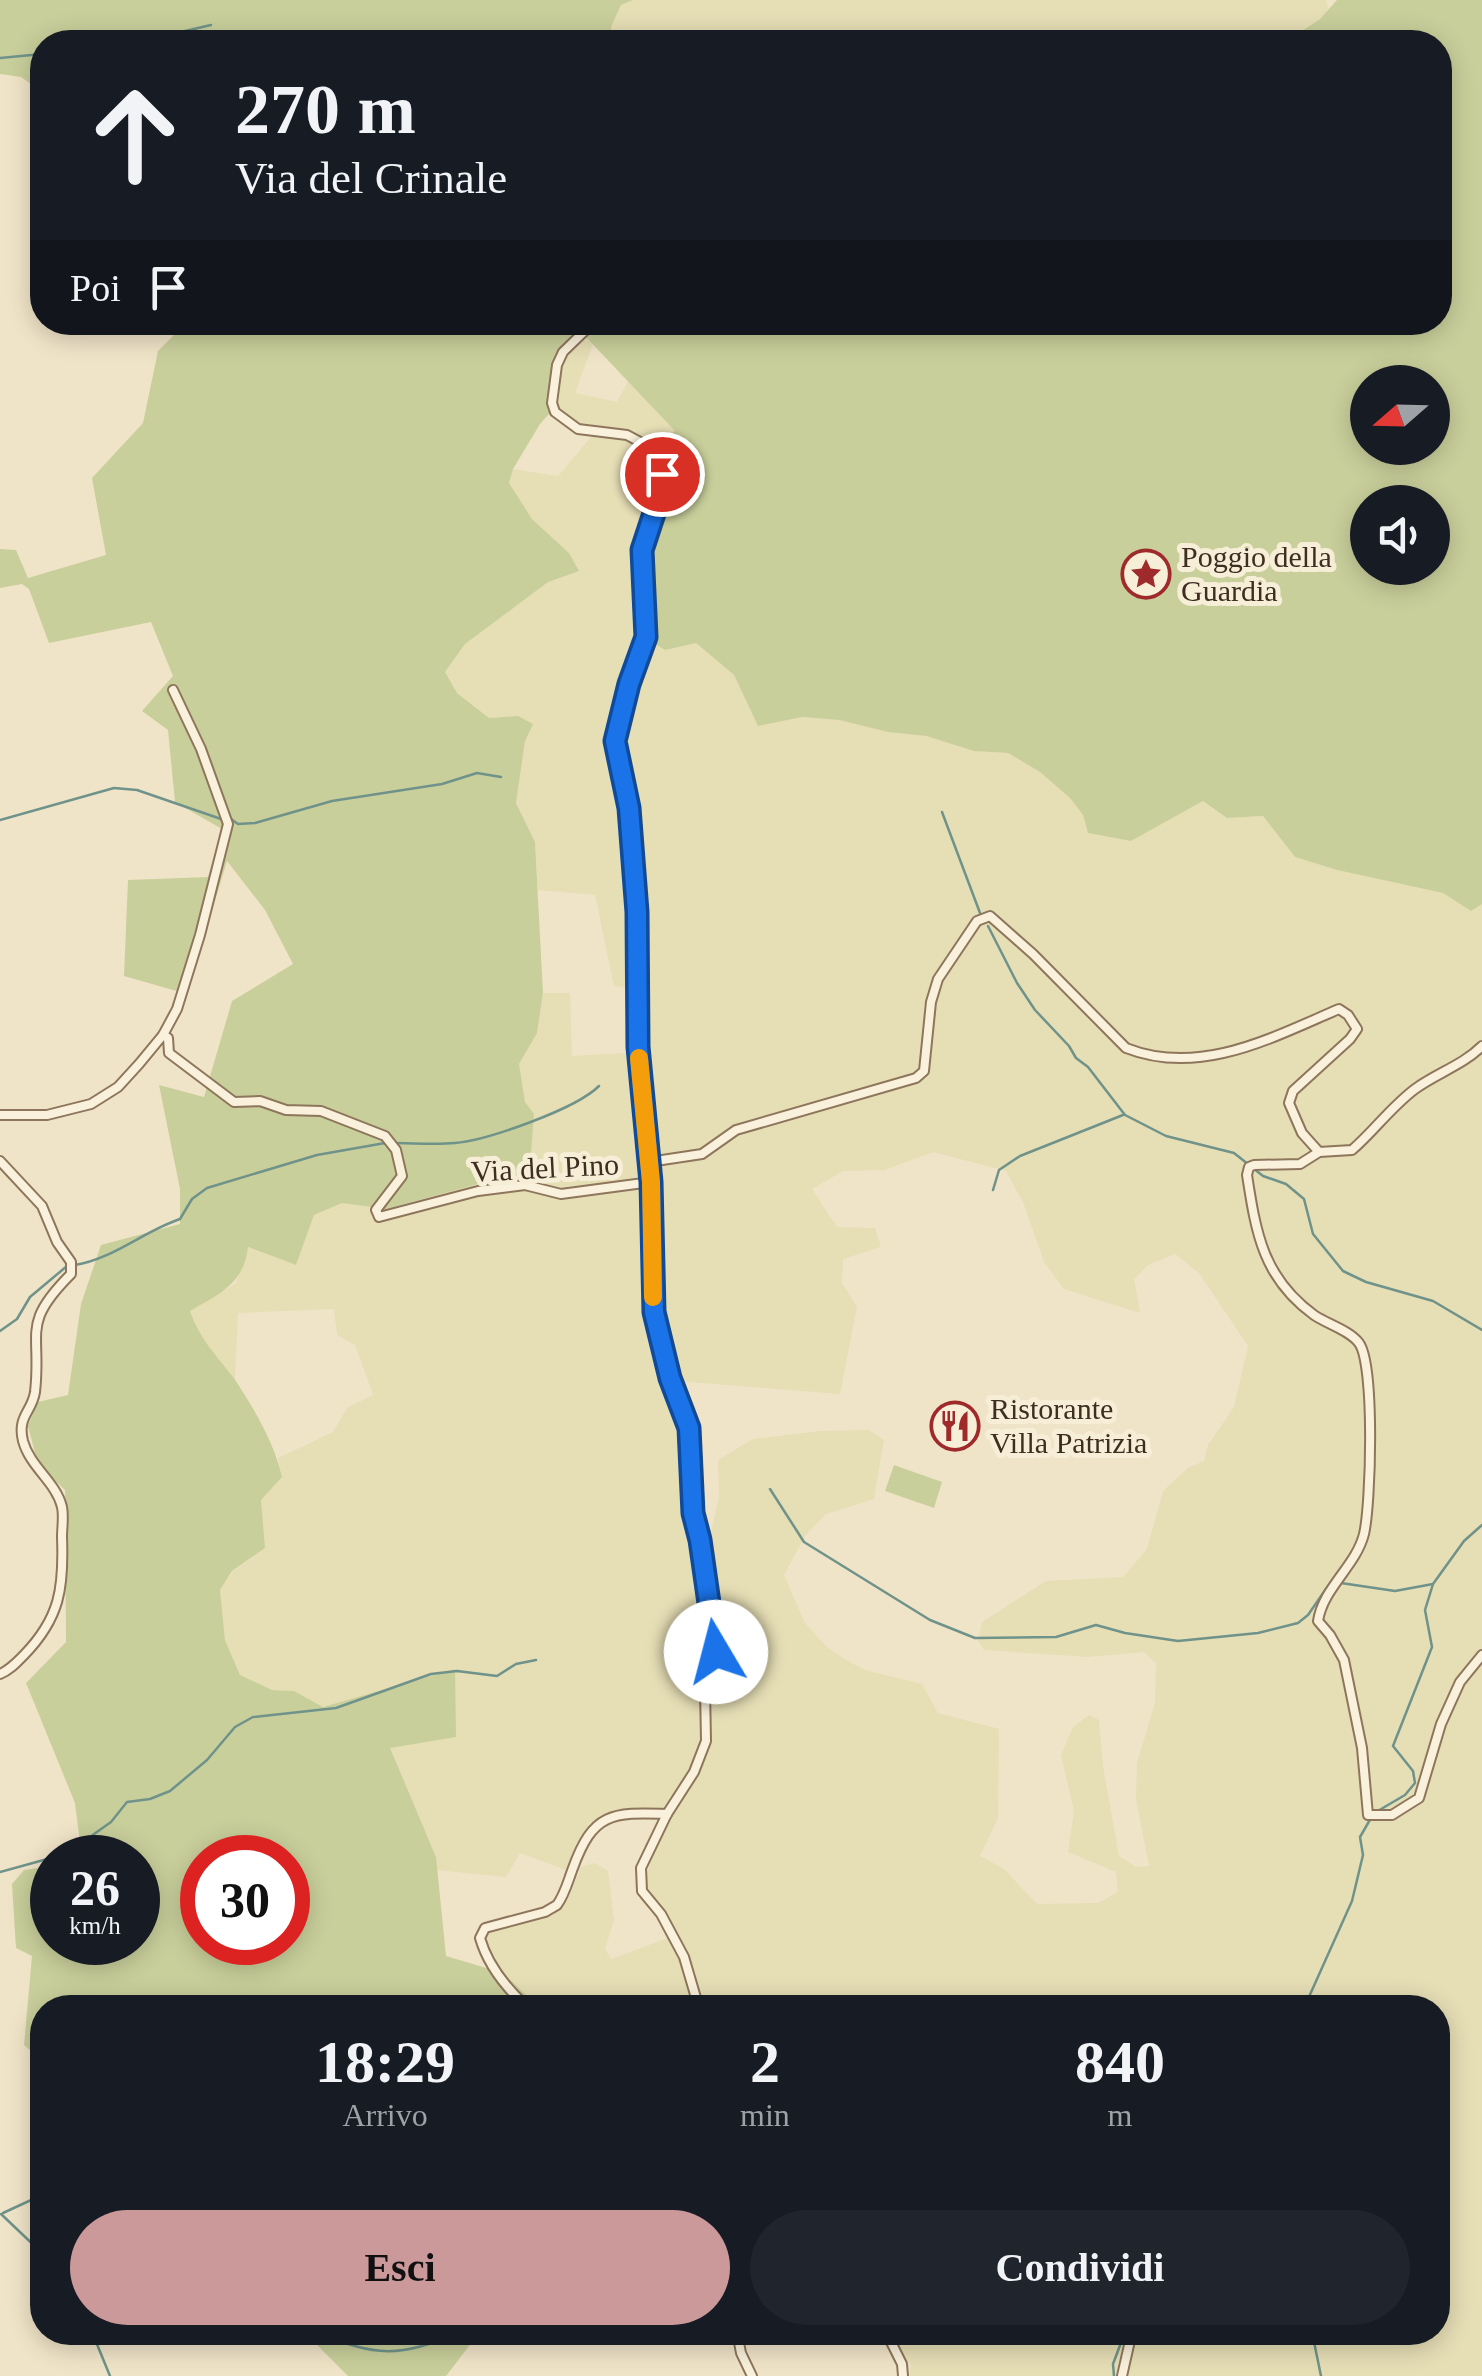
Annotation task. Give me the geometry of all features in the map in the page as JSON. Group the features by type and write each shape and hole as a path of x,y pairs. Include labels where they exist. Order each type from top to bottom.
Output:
{"street":[{"path":"581,335 557,364 552,403 555,412 578,429 628,434 642,443 664,483 642,550 646,637 615,741 629,808 637,912 638,1047 651,1182 654,1312 670,1378 689,1428 693,1513 716,1652 705,1688 706,1741 694,1772 667,1814 641,1868 642,1891 661,1914 684,1956 696,1995"},
{"path":"0,1115 48,1115 91,1104 118,1087 163,1035 177,1009 228,824 201,750 173,690"},
{"path":"649,1162 702,1154 736,1130 916,1078 924,1072 931,1002 938,979 978,921 990,916 1126,1048 1145,1055 1217,1057 1339,1009 1348,1014 1357,1030 1292,1091 1289,1104 1302,1132 1318,1152"},
{"name":"Via del Pino","path":"163,1035 168,1038 169,1053 234,1102 260,1101 286,1110 321,1112 385,1136 396,1150 402,1176 376,1210 379,1217 478,1191 525,1185 561,1194 651,1182"},
{"path":"1482,1046 1397,1104 1352,1150 1318,1152 1300,1164 1254,1165 1247,1175 1256,1237 1283,1286 1316,1317 1350,1336 1362,1349 1370,1447 1364,1535 1328,1594 1318,1622 1330,1634 1344,1660 1362,1748 1368,1815 1392,1814 1419,1798 1460,1682 1482,1655"},
{"path":"0,1160 42,1206 57,1242 71,1262 71,1274 42,1307 35,1326 35,1395 21,1419 23,1440 34,1466 62,1505 60,1602 41,1637 9,1670 0,1674"},
{"path":"516,1995 500,1978 484,1950 480,1938 485,1928 557,1906 584,1838 602,1821 637,1813 667,1814"},
{"path":"739,2345 752,2376"},
{"path":"892,2345 904,2376"},
{"path":"1122,2376 1129,2345"}],"shaded area":[{"path":"633,0 1326,0 1329,9 1303,30 612,30 621,5"},
{"path":"586,336 593,344 575,393 617,402 628,381 676,432 637,547 665,650 695,642 734,675 758,726 802,717 839,720 926,736 974,751 1008,753 1040,772 1070,798 1083,815 1088,833 1131,841 1203,801 1227,818 1263,816 1295,857 1443,893 1471,911 1482,904 1482,2376 909,2376 911,2365 898,2345 1450,2345 1450,1995 526,1995 503,1973 486,1939 490,1930 552,1916 568,1899 581,1867 595,1863 608,1871 614,1920 605,1949 611,1959 673,1936 647,1889 647,1873 667,1814 620,1809 590,1823 566,1870 520,1853 506,1877 436,1870 436,1857 389,1747 455,1669 323,1707 294,1691 272,1690 240,1675 225,1640 220,1590 232,1572 265,1548 261,1500 282,1477 278,1458 333,1432 347,1408 373,1395 355,1345 337,1335 334,1309 238,1313 235,1380 196,1332 189,1311 236,1283 247,1247 296,1265 314,1215 342,1203 387,1209 478,1184 528,1178 519,1064 537,1033 543,993 570,993 572,1056 641,1052 640,988 614,986 595,895 538,890 535,842 516,803 525,741 518,716 489,718 457,693 445,672 465,644 548,582 569,553 532,519 509,483 513,469 558,476 597,430 573,424 557,405 560,364","holes":["933,1152 1006,1171 1023,1202 1044,1262 1064,1289 1140,1313 1134,1279 1148,1265 1175,1254 1199,1273 1248,1346 1234,1407 1208,1445 1204,1461 1188,1468 1163,1491 1147,1549 1123,1577 1046,1581 982,1622 978,1641 984,1650 1088,1657 1144,1652 1156,1663 1155,1703 1137,1763 1136,1799 1149,1866 1136,1867 1119,1856 1099,1720 1089,1715 1073,1727 1061,1755 1074,1811 1068,1852 1116,1872 1118,1892 1098,1903 1037,1904 1004,1869 980,1856 998,1818 999,1729 938,1713 922,1684 865,1670 827,1647 805,1623 784,1575 805,1536 826,1514 874,1499 884,1440 869,1430 753,1439 718,1460 719,1497 712,1529 703,1531 695,1441 677,1381 840,1394 857,1307 842,1283 843,1259 881,1247 875,1228 837,1227 812,1189 843,1171 885,1170"]}],"green space":[{"path":"0,0 633,0 621,5 612,30 30,30 30,83 21,77 0,74"},
{"path":"1337,0 1482,0 1482,904 1471,911 1443,893 1295,857 1263,816 1227,818 1203,801 1131,841 1088,833 1083,815 1070,798 1040,772 1008,753 974,751 926,736 839,720 802,717 758,726 734,675 696,643 665,650 638,633 637,547 661,485 641,458 675,431 585,336 560,364 557,405 540,424 509,483 532,519 569,553 579,571 548,582 465,644 445,672 457,693 489,718 518,716 533,724 525,741 516,803 535,842 543,993 537,1033 519,1064 525,1102 534,1114 529,1179 478,1184 386,1209 342,1203 314,1215 296,1265 248,1247 236,1279 190,1311 203,1338 255,1413 282,1477 261,1500 265,1548 232,1571 220,1590 225,1640 240,1675 272,1690 294,1691 323,1707 455,1669 456,1737 390,1748 436,1857 446,1956 503,1973 526,1995 30,1995 30,2050 24,2045 31,1965 160,1965 160,1835 79,1835 75,1803 26,1683 66,1642 65,1490 38,1464 28,1426 38,1402 68,1395 81,1304 101,1245 180,1224 180,1189 159,1085 204,1097 232,1001 293,964 265,910 227,861 187,994 124,976 128,880 208,877 222,829 175,802 168,730 142,711 173,676 151,622 49,643 29,589 22,584 0,588 0,549 16,550 28,578 106,555 92,478 143,423 158,351 174,335 1452,335 1452,30 1303,30"},
{"path":"894,1465 942,1482 934,1508 885,1491"},
{"path":"30,1869 30,1955 16,1948 12,1884 24,1870"},
{"path":"317,2345 470,2345 446,2376 348,2376"}],"waterway":[{"path":"190,30 211,25"},
{"path":"0,58 30,55"},
{"path":"231,819 238,824 255,823 332,801 442,784 477,773 501,777"},
{"path":"0,820 114,788 137,790 224,820"},
{"path":"942,812 980,913"},
{"path":"988,926 1035,1010 1088,1067 1125,1115 1166,1136 1234,1153 1263,1176 1286,1184 1304,1199 1313,1234 1343,1271 1366,1282 1433,1301 1482,1330"},
{"path":"393,1143 470,1141 531,1122 599,1086"},
{"path":"993,1190 999,1170 1020,1156 1123,1115"},
{"path":"75,1265 102,1257 180,1219 192,1199 207,1188 317,1155 385,1143"},
{"path":"0,1331 17,1319 30,1297 67,1266"},
{"path":"770,1489 804,1542 930,1620 975,1638 1056,1637 1096,1625 1178,1641 1258,1633 1298,1623 1328,1586"},
{"path":"1376,1812 1405,1795 1415,1783 1413,1771 1393,1746 1432,1647 1425,1610 1433,1584 1464,1541 1482,1525"},
{"path":"1341,1583 1395,1591 1433,1584"},
{"path":"93,1835 111,1822 127,1802 170,1791 207,1760 235,1727 253,1717 336,1708 431,1674 457,1671 497,1676 516,1664 536,1660"},
{"path":"1310,1995 1352,1901 1363,1855 1360,1837 1371,1818"},
{"path":"0,1872 30,1864"},
{"path":"3,2213 30,2201"},
{"path":"1,2214 30,2242"},
{"path":"97,2345 110,2376"},
{"path":"353,2345 388,2351 423,2345"},
{"path":"1114,2376 1113,2364 1120,2345"},
{"path":"1315,2345 1321,2376"}],"slow traffic":[{"path":"639,1058 651,1182 653,1297"}],"place":[{"name":"Poggio della Guardia","path":"1146,574"},
{"name":"Ristorante Villa Patrizia","path":"955,1426"}],"route":[{"path":"662,474 664,483 642,550 646,637 615,741 629,808 637,912 638,1047 651,1182 654,1312 670,1378 689,1428 693,1513 716,1652"}]}
